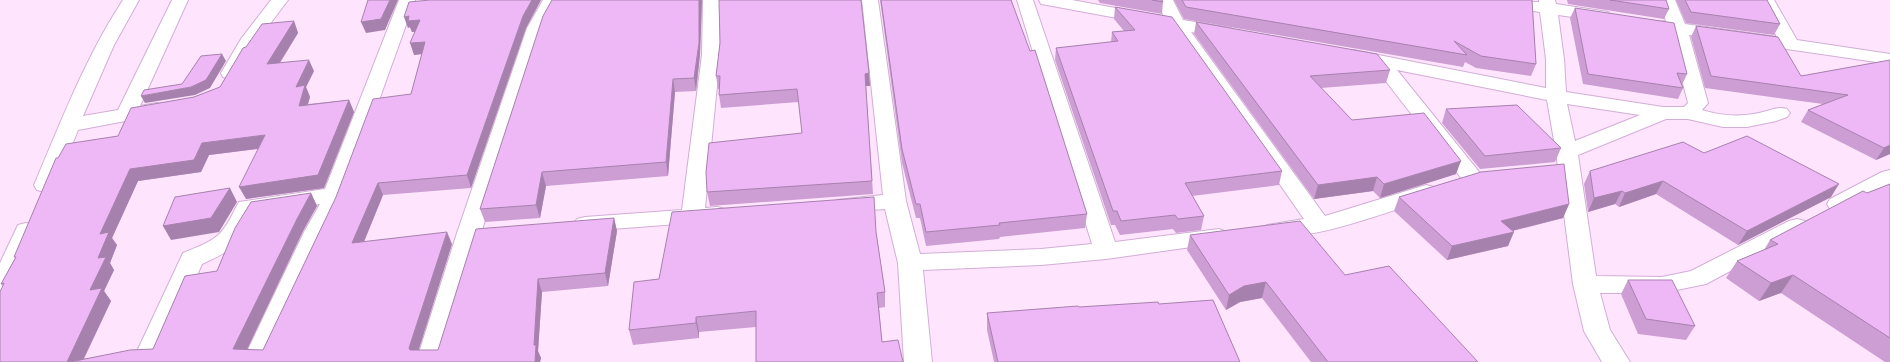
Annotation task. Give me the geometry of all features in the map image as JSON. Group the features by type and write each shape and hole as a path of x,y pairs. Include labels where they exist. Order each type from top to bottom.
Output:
{"street":[{"path":"0,291 87,79 113,26 131,0"},
{"path":"126,114 180,0"},
{"path":"221,87 247,43 280,0"},
{"path":"430,362 469,233 536,28 551,0"},
{"path":"693,216 711,55 711,0"},
{"path":"870,0 895,201 910,263 918,362"},
{"path":"1025,0 1106,251"},
{"path":"1047,0 1111,13 1239,35"},
{"path":"1165,0 1176,23 1320,225"},
{"path":"1492,0 1547,4 1617,19"},
{"path":"1667,0 1678,28 1689,74 1698,103 1690,113"},
{"path":"1766,0 1790,44"},
{"path":"256,362 334,195 412,4"},
{"path":"1547,4 1555,59 1556,96 1568,160 1585,284 1597,331 1616,362"},
{"path":"1648,23 1887,59"},
{"path":"1333,52 1556,96 1663,113 1690,113 1707,119 1739,121 1765,120 1780,114"},
{"path":"1380,61 1473,178"},
{"path":"69,125 178,105"},
{"path":"1547,170 1663,113"},
{"path":"910,263 1041,257 1106,251 1320,225 1473,178 1495,175"},
{"path":"1585,284 1662,285 1697,278 1890,177"},
{"path":"146,362 192,259 204,252 215,250 226,242 238,227 247,207 334,195"},
{"path":"825,206 895,201"},
{"path":"562,226 740,213"},
{"path":"469,233 492,231"}],"building":[{"path":"368,0 390,0 381,19 361,22"},
{"path":"430,0 532,0 523,16 467,175 378,183 352,243 447,232 409,348 410,350 438,350 476,229 614,218 605,273 538,279 534,345 536,345 535,362 70,362 130,350 153,349 185,276 217,271 235,228 251,202 311,193 233,349 263,350 336,197 373,99 411,94 425,42 410,43 420,20 408,21 409,16 404,17 409,2"},
{"path":"552,0 699,0 699,43 694,78 673,79 666,162 542,172 536,205 480,209 543,16"},
{"path":"719,0 861,0 869,73 865,74 872,181 707,192 706,172 709,143 802,133 797,89 719,95 720,76 716,76 720,43"},
{"path":"881,0 1011,0 1030,51 1035,50 1087,214 999,223 1000,225 926,232 920,204 916,204 902,149"},
{"path":"1182,0 1532,0 1536,64 1481,56 1454,41 1467,55 1186,7"},
{"path":"1610,0 1666,0 1669,9"},
{"path":"1685,0 1767,0 1780,24 1691,12"},
{"path":"1115,7 1172,17 1282,171 1185,183 1204,216 1178,219 1175,215 1121,221 1117,211 1113,211 1056,48 1118,41 1112,32 1135,30"},
{"path":"1575,8 1674,23 1687,74 1677,73 1683,88 1588,74"},
{"path":"294,21 267,64 309,60 296,87 305,85 299,106 349,100 318,175 239,187 265,135 202,143 194,160 130,169 100,234 109,232 98,258 106,257 90,290 102,288 67,362 0,362 0,292 4,283 1,284 16,257 14,257 56,158 58,158 66,144 118,136 131,108 194,97 220,87 243,48 246,47 262,24"},
{"path":"1196,22 1377,54 1390,70 1310,76 1352,120 1424,113 1461,161 1384,184 1377,177 1318,185"},
{"path":"1696,26 1778,37 1801,76 1890,60 1890,145 1884,148 1808,110 1848,95 1711,76"},
{"path":"222,54 206,80 191,87 141,96 144,90 182,84 201,56"},
{"path":"1517,105 1561,148 1485,156 1446,109"},
{"path":"1747,136 1839,184 1747,231 1663,181 1625,193 1622,191 1594,198 1590,171 1683,142 1704,153"},
{"path":"1564,164 1569,204 1501,221 1514,232 1452,246 1399,197 1481,172"},
{"path":"1890,184 1890,338 1793,275 1771,283 1737,261 1778,244 1770,240 1863,191 1867,193"},
{"path":"230,188 211,218 163,226 175,197"},
{"path":"874,197 876,232 885,292 877,293 882,342 898,340 903,362 756,362 756,311 696,317 696,323 629,330 634,282 659,279 672,212"},
{"path":"1300,221 1345,275 1389,266 1478,362 1328,362 1266,282 1244,286 1229,295 1190,235"},
{"path":"1628,280 1672,280 1695,326 1646,319"},
{"path":"1213,300 1240,362 998,362 987,313 1078,306 1158,302 1159,304"}]}
